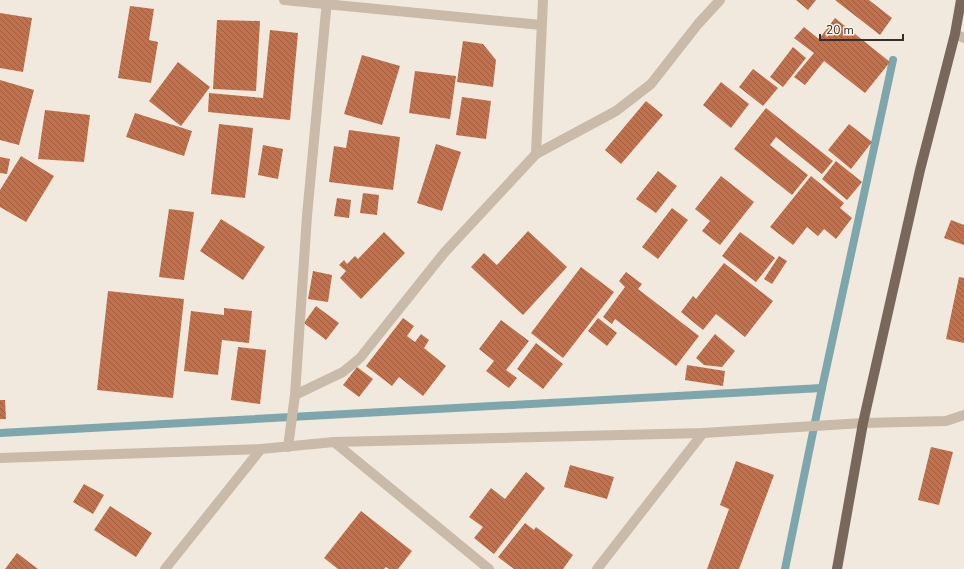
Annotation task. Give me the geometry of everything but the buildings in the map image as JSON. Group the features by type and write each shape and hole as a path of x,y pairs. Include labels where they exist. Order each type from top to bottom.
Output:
{"main road":[{"path":"837,569 863,422 920,170 960,36 961,0"}],"street":[{"path":"284,0 327,2 541,25"},
{"path":"536,154 543,0"},
{"path":"295,395 343,372 360,358 444,253 536,154 616,111 651,84 698,24 720,0"},
{"path":"288,447 295,395 307,216 327,2"},
{"path":"0,458 261,449 334,442 703,433 863,422 946,421 964,415"},
{"path":"597,569 703,433"},
{"path":"334,442 489,569"},
{"path":"165,569 261,449"}],"waterway":[{"path":"785,569 822,388 893,60"},
{"path":"0,433 822,388"}]}
